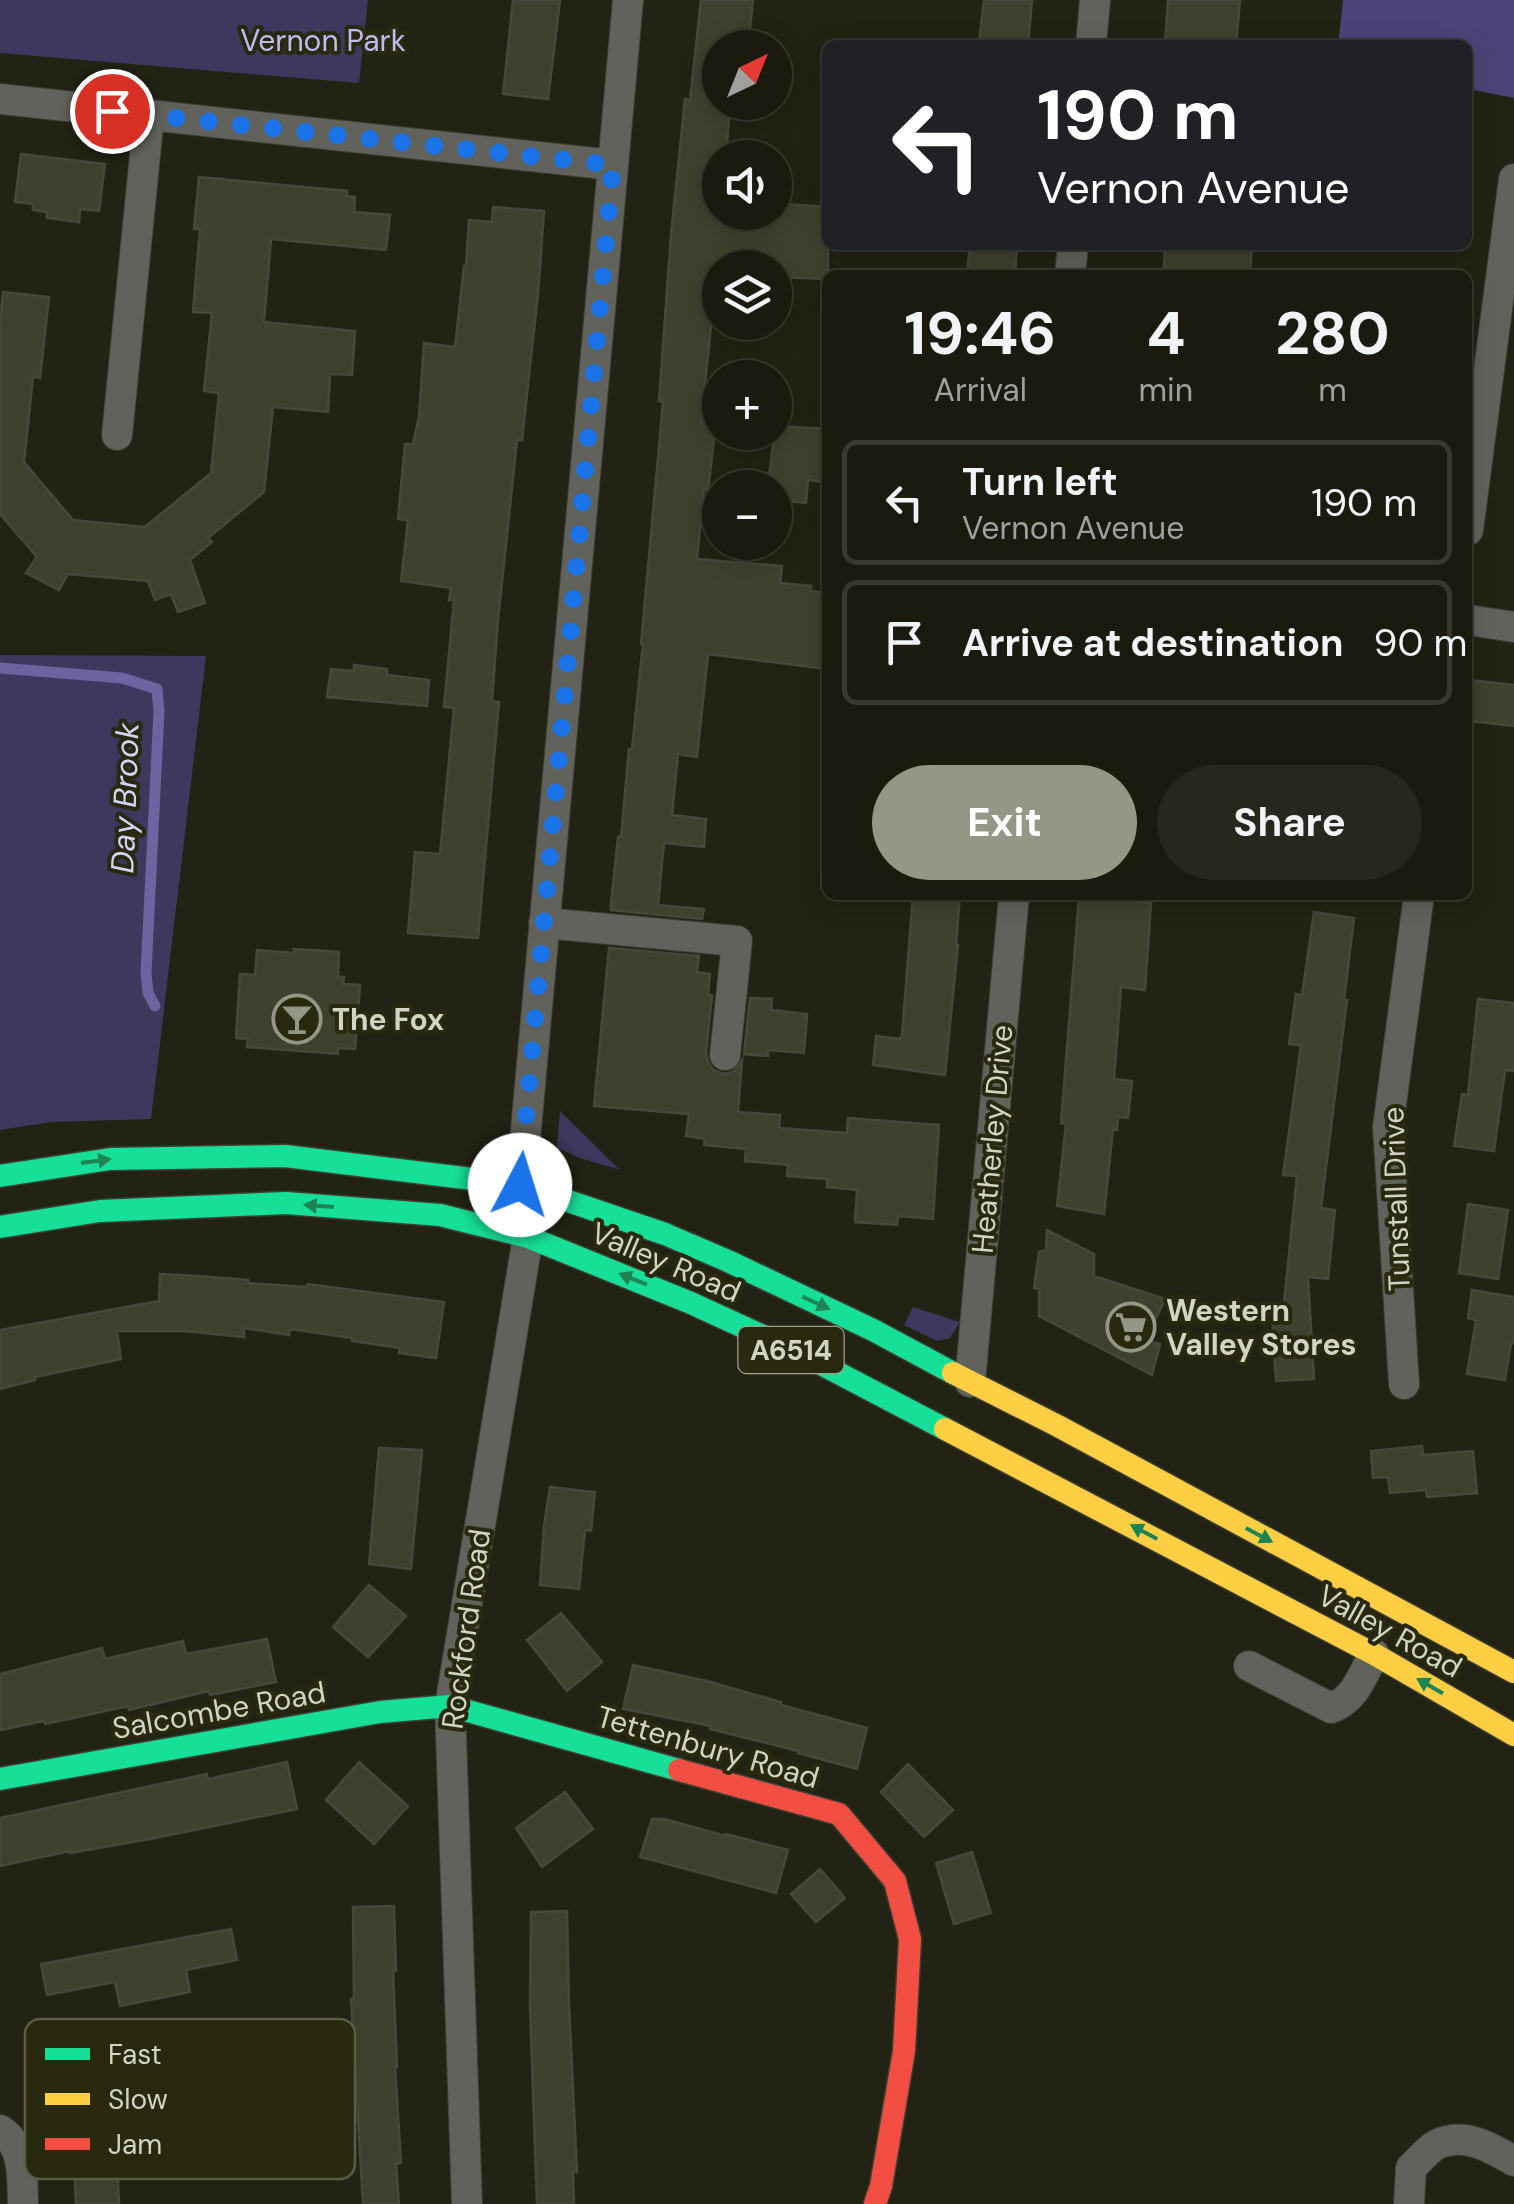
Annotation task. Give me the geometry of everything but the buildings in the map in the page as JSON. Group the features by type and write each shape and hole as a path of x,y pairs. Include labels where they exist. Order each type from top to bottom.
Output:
{"main road":[{"name":"Valley Road","path":"0,1176 110,1159 285,1156 520,1185 590,1207 728,1261 873,1330 1514,1672"},
{"name":"Valley Road","path":"0,1227 100,1211 286,1203 440,1215 528,1237 691,1303 802,1354 1374,1654 1514,1735"},
{"name":"Salcombe Road","path":"0,1779 380,1712 450,1706"},
{"name":"Tettenbury Road","path":"450,1706 838,1814 895,1881 910,1939 904,2051 875,2204"}],"street":[{"path":"520,1185 628,0"},
{"path":"1091,40 1095,0"},
{"path":"0,99 613,165"},
{"path":"117,435 149,115"},
{"path":"1472,512 1500,388 1500,290 1510,237 1514,179"},
{"path":"1472,621 1514,626"},
{"name":"Heatherley Drive","path":"970,1382 1014,900"},
{"name":"Tunstall Drive","path":"1404,1384 1388,1127 1418,900"},
{"path":"544,923 737,941 725,1055"},
{"name":"Rockford Road","path":"467,2204 450,1706 528,1237"},
{"path":"1250,1666 1331,1708 1344,1704 1353,1694 1374,1654"},
{"path":"0,2130 7,2133 21,2158 23,2204"},
{"path":"1410,2204 1411,2168 1434,2146 1457,2139 1486,2144 1514,2160"}],"green space":[{"name":"Vernon Park","path":"0,0 368,0 359,83 0,53"},
{"path":"0,655 206,656 151,1119 51,1122 0,1130"},
{"path":"560,1111 620,1170 557,1148"},
{"path":"913,1307 960,1322 950,1338 937,1341 904,1325"}],"shaded area":[{"path":"1343,0 1514,0 1514,98 1472,90 1472,40 1339,40"}],"waterway":[{"name":"Day Brook","path":"0,668 122,678 157,689 146,973 148,993 155,1006"}],"traffic: fast":[{"path":"0,1176 110,1159 285,1156 521,1185 665,1234 728,1261 953,1373"},
{"path":"0,1227 100,1211 286,1203 440,1215 528,1237 691,1303 802,1354 945,1429"},
{"path":"0,1779 380,1712 450,1706 679,1770"}],"traffic: slow":[{"path":"953,1373 1514,1672"},
{"path":"945,1429 1374,1654 1514,1735"}],"traffic: jam":[{"path":"679,1770 839,1814 895,1881 910,1939 904,2051 875,2204"}],"place":[{"name":"The Fox","path":"297,1019"},
{"name":"Western Valley Stores","path":"1131,1327"}],"route":[{"path":"112,111 613,165 520,1185"}]}
